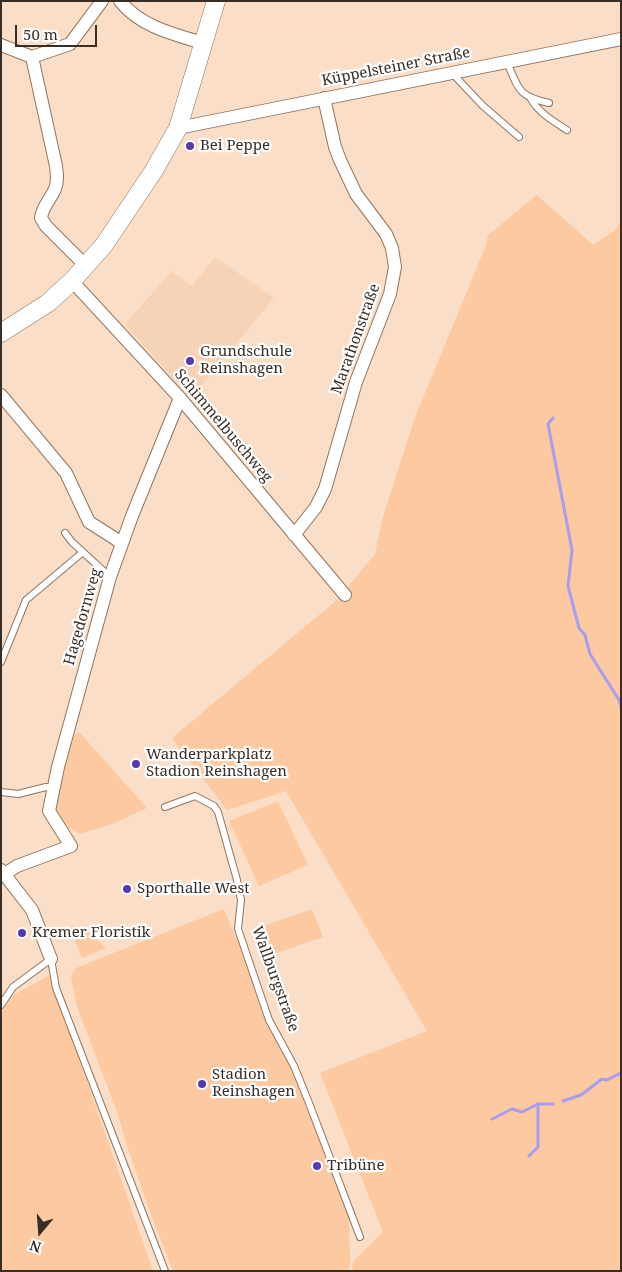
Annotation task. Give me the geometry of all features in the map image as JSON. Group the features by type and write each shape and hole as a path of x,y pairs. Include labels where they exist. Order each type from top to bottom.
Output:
{"main road":[{"path":"1,333 48,303 72,281 108,240 143,188 178,128 216,1"}],"street":[{"path":"1,45 32,56 70,44 102,1"},
{"path":"120,1 147,24 203,44"},
{"name":"Küppelsteiner Straße","path":"178,128 621,39"},
{"path":"32,56 58,177 56,188 42,210 41,218 46,226 86,266"},
{"name":"Marathonstraße","path":"294,535 316,507 325,489 356,382 390,294 395,267 392,248 386,234 356,194 340,160 324,98"},
{"name":"Schimmelbuschweg","path":"72,281 180,398 345,595"},
{"path":"1,395 66,473 89,522 122,543"},
{"name":"Hagedornweg","path":"3,872 70,846 49,811 53,788 110,577 180,398"},
{"path":"3,872 32,910 51,959"}],"lane":[{"path":"508,62 516,84 522,93 531,99 549,103"},
{"path":"451,72 482,105 519,137"},
{"path":"531,99 536,107 548,118 566,130"},
{"path":"65,533 72,542 110,577"},
{"name":"Hagedornweg","path":"1,662 26,600 83,552"},
{"path":"1,792 18,794 46,787 53,788"},
{"name":"Wallburgstraße","path":"165,807 195,796 214,806 218,812 235,871 241,900 238,929 269,1020 294,1066 360,1236"},
{"path":"1,1005 13,987 51,959 56,988 165,1271"}],"shaded area":[{"path":"537,195 593,245 614,231 621,222 621,1271 352,1271 353,1261 383,1232 320,1073 427,1031 286,791 227,810 172,738 338,599 375,554 382,520 415,417 485,248 488,235"},
{"name":"Grundschule Reinshagen","path":"215,257 274,298 191,398 125,324 172,271 192,286"},
{"path":"78,732 147,808 112,824 79,834 68,827 53,808 71,739"},
{"path":"278,801 308,865 259,886 229,821"},
{"name":"Stadion Reinshagen","path":"224,909 309,1109 349,1213 349,1271 173,1271 130,1155 116,1109 77,1007 71,976 76,968"},
{"path":"312,909 323,937 267,956 258,928"},
{"path":"82,927 106,948 82,958 75,941"},
{"path":"50,975 153,1271 1,1271 1,1012 14,995"}],"waterway":[{"path":"553,418 548,424 572,550 568,586 579,628 585,635 590,654 619,700 621,707"},
{"path":"563,1101 581,1095 602,1079 607,1080 621,1073"},
{"path":"492,1119 512,1109 522,1112 538,1104 553,1104"},
{"path":"529,1156 538,1147 538,1104"}],"place":[{"name":"Bei Peppe","path":"190,146"},
{"name":"Grundschule Reinshagen","path":"190,361"},
{"name":"Wanderparkplatz Stadion Reinshagen","path":"136,764"},
{"name":"Sporthalle West","path":"127,889"},
{"name":"Kremer Floristik","path":"22,933"},
{"name":"Stadion Reinshagen","path":"202,1084"},
{"name":"Tribüne","path":"317,1166"}]}
